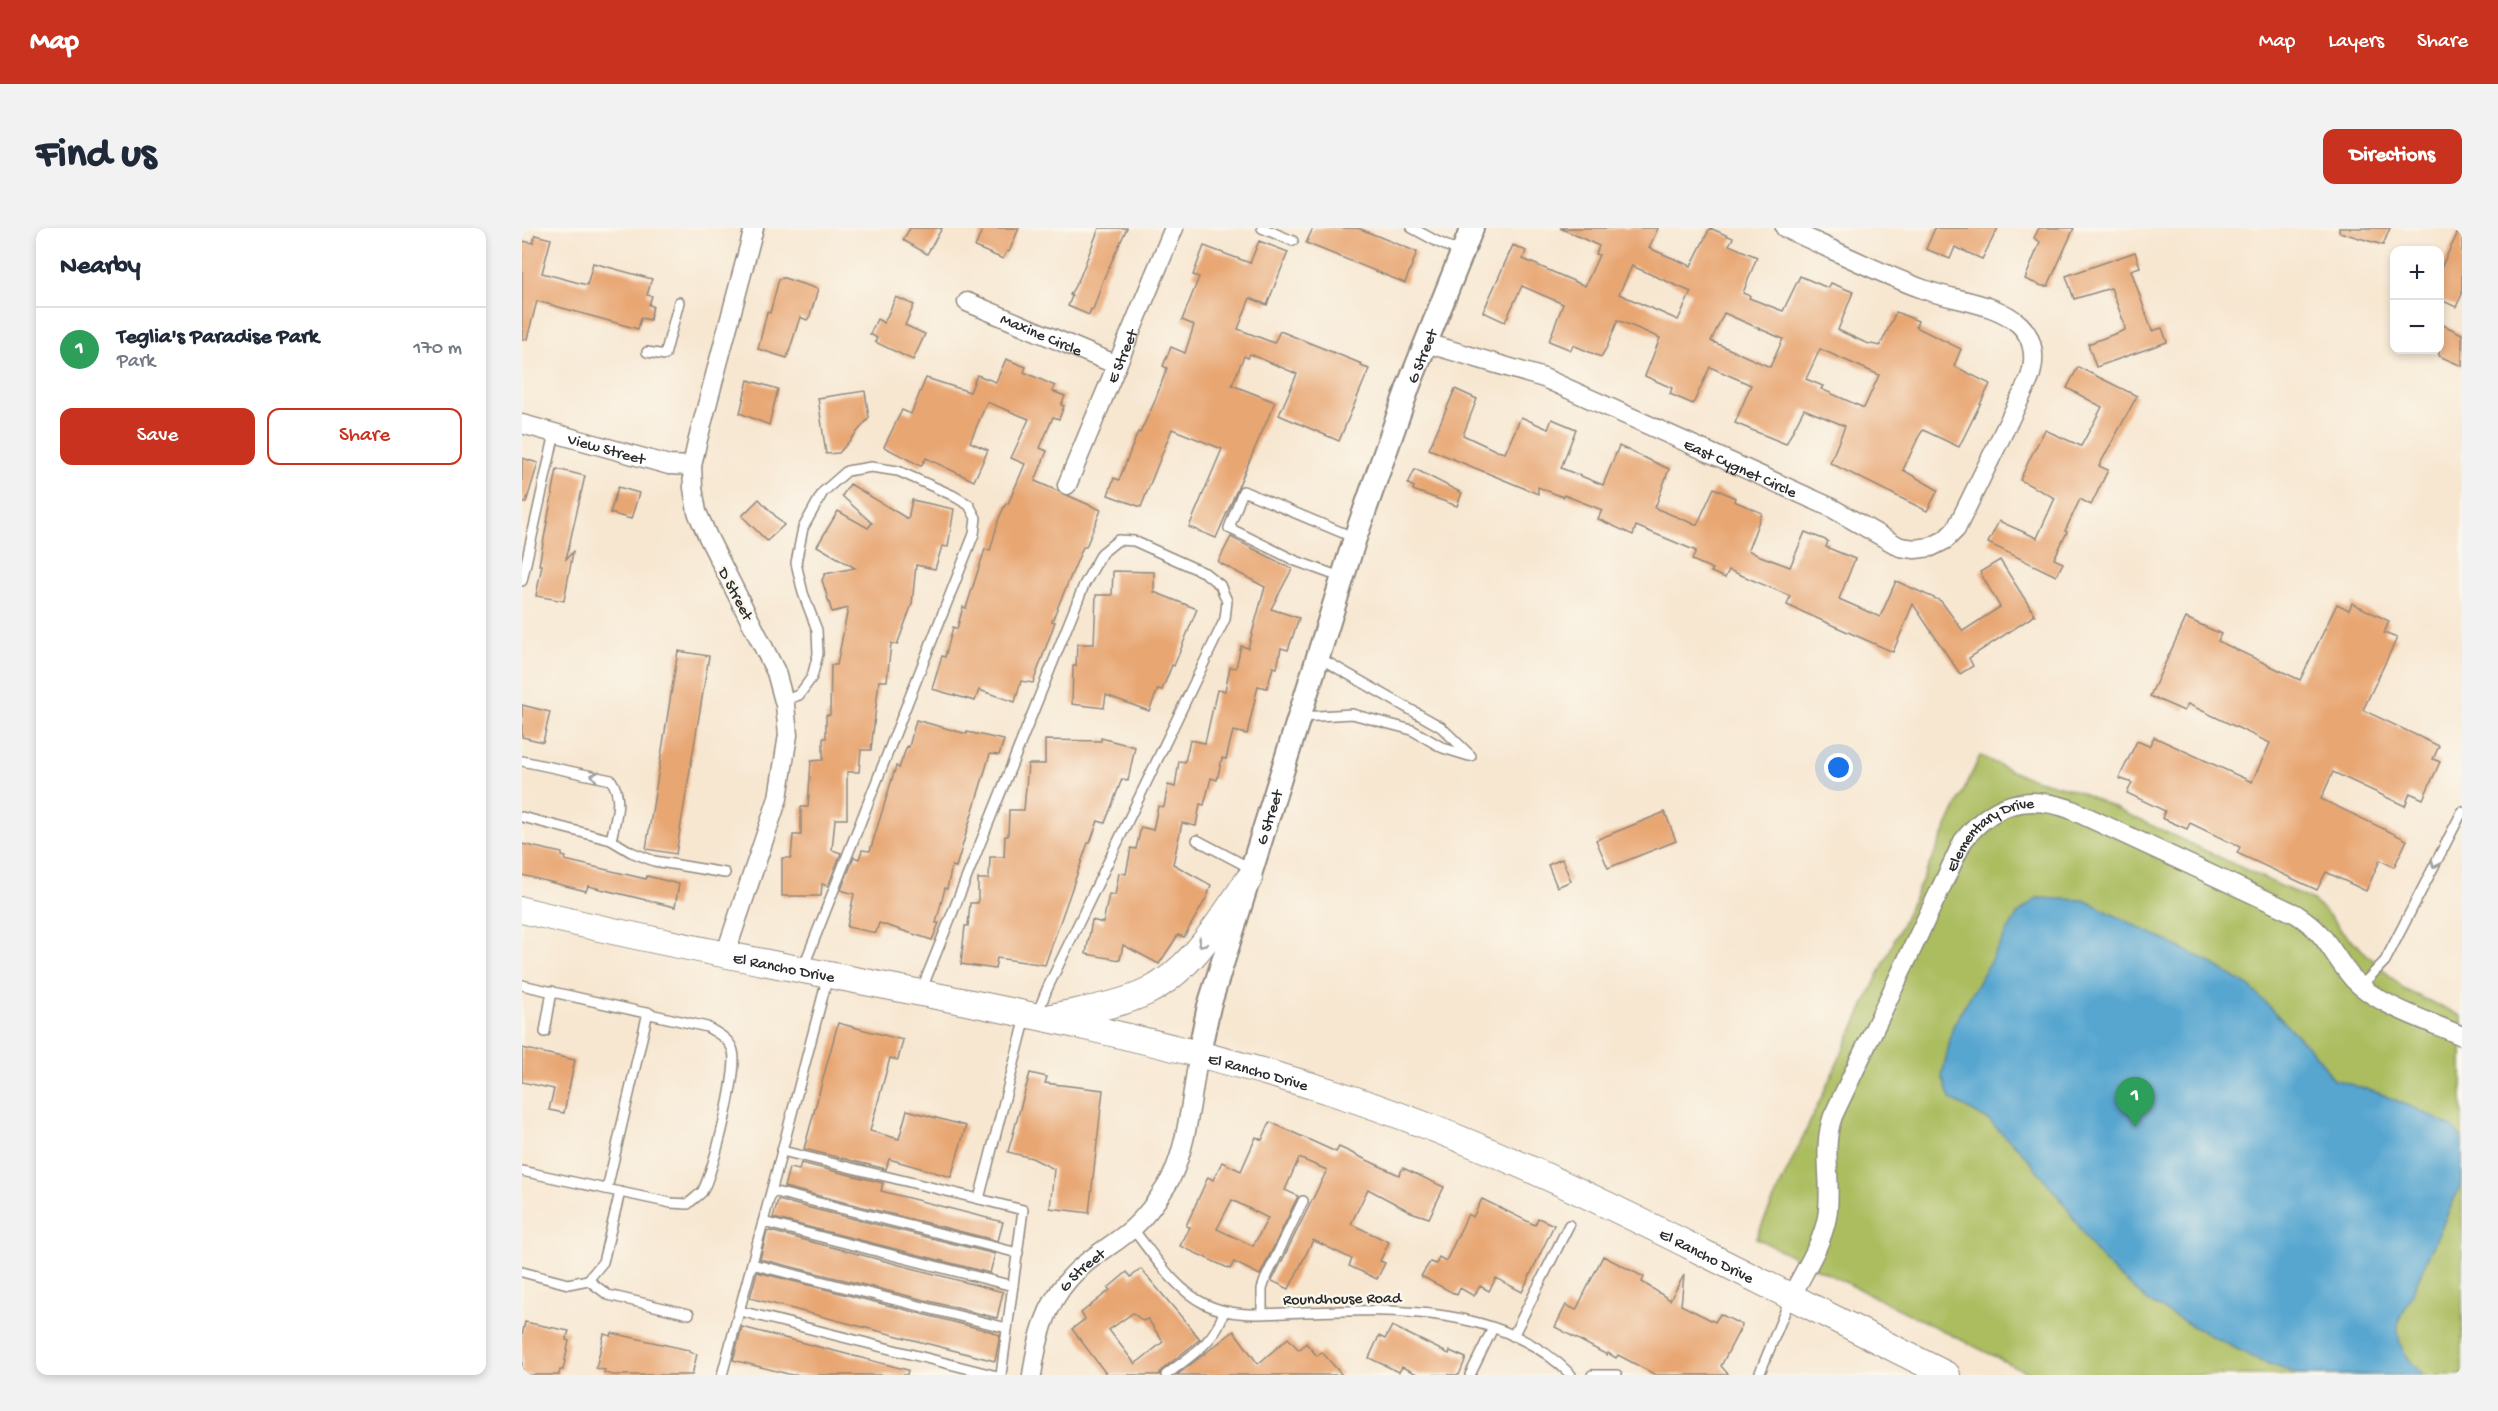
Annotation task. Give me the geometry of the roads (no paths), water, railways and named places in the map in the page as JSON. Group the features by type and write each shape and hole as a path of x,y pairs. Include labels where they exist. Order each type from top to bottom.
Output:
{"main road":[{"path":"1036,1017 1134,997 1160,984 1190,959 1250,874"},
{"name":"El Rancho Drive","path":"522,910 726,955 1036,1017 1199,1053 1332,1092 1423,1123 1498,1153 1585,1193 1947,1375"}],"street":[{"name":"D Street","path":"726,955 778,798 788,735 784,700 769,654 708,537 697,512 693,488 692,466 753,228"},
{"name":"E Street","path":"1067,485 1174,228"},
{"name":"G Street","path":"1032,1375 1036,1344 1044,1319 1055,1297 1069,1279 1088,1261 1132,1228 1152,1207 1168,1183 1178,1160 1209,1006 1355,538 1426,343 1472,228"},
{"name":"East Cygnet Circle","path":"1426,343 1544,378 1830,507 1900,547 1915,549 1931,547 1945,540 1956,529 2000,440 2033,369 2034,354 2030,340 2023,327 2011,317 1990,308 1922,289 1785,228"},
{"name":"Maxine Circle","path":"967,302 1117,365"},
{"name":"View Street","path":"522,424 669,465 692,466"},
{"name":"Elementary Drive","path":"1791,1297 1822,1237 1827,1216 1827,1137 1833,1116 1963,842 1975,826 1993,812 2008,805 2030,801 2053,803 2070,808 2286,909 2312,925 2325,938 2354,980 2361,986 2380,999 2462,1036"}],"lane":[{"path":"1262,228 1293,241"},
{"path":"1412,228 1462,252"},
{"path":"647,352 665,355 679,302"},
{"path":"522,581 555,433"},
{"path":"784,700 799,695 812,677 818,654 817,630 803,593 796,563 803,528 824,492 847,471 871,467 898,471 969,505 976,519 974,534 802,970"},
{"path":"1343,578 1296,561 1229,528 1243,491 1355,538"},
{"path":"920,993 1084,585 1102,553 1118,540 1134,541 1205,573 1220,585 1227,602 1225,619 1053,977 1036,1017 979,1199"},
{"path":"1299,717 1352,714 1412,730 1443,748 1471,756 1441,727 1318,657"},
{"path":"522,761 611,780 617,789 619,803 611,840"},
{"path":"2361,986 2385,961 2462,812"},
{"path":"522,817 611,840 631,852 654,861 725,873"},
{"path":"1197,840 1250,874"},
{"path":"726,1374 752,1264 828,975"},
{"path":"522,985 706,1027 723,1036 733,1050 735,1064 722,1127 708,1177 701,1193 687,1204 671,1203 522,1171"},
{"path":"545,1032 552,991"},
{"path":"607,1189 648,1012"},
{"path":"782,1151 1023,1210 1001,1375"},
{"path":"772,1191 1017,1253"},
{"path":"522,1272 568,1284 588,1280 603,1262 621,1192"},
{"name":"Roundhouse Road","path":"1262,1313 1262,1289 1265,1280 1303,1202"},
{"path":"763,1222 1013,1286"},
{"path":"1513,1336 1569,1225"},
{"name":"Roundhouse Road","path":"1132,1228 1186,1291 1204,1303 1224,1311 1262,1313 1410,1311 1453,1317 1493,1328 1542,1350 1571,1375"},
{"path":"752,1264 1007,1328"},
{"path":"588,1280 608,1296 689,1314"},
{"path":"1759,1375 1791,1297"},
{"path":"740,1311 993,1375"},
{"path":"1166,1375 1213,1337 1224,1311"},
{"path":"1470,1375 1493,1328"},
{"path":"1592,1375 1617,1375"}],"water":[{"path":"2037,898 2084,900 2213,964 2250,987 2319,1058 2333,1079 2379,1093 2425,1113 2452,1127 2462,1138 2462,1182 2398,1324 2402,1347 2408,1358 2423,1375 2300,1375 2260,1361 2149,1302 2113,1271 2093,1249 2065,1205 2025,1155 1988,1120 1950,1099 1942,1076 1953,1026 2017,915"}],"place":[{"name":"Teglia's Paradise Park","path":"2135,1127"}]}
